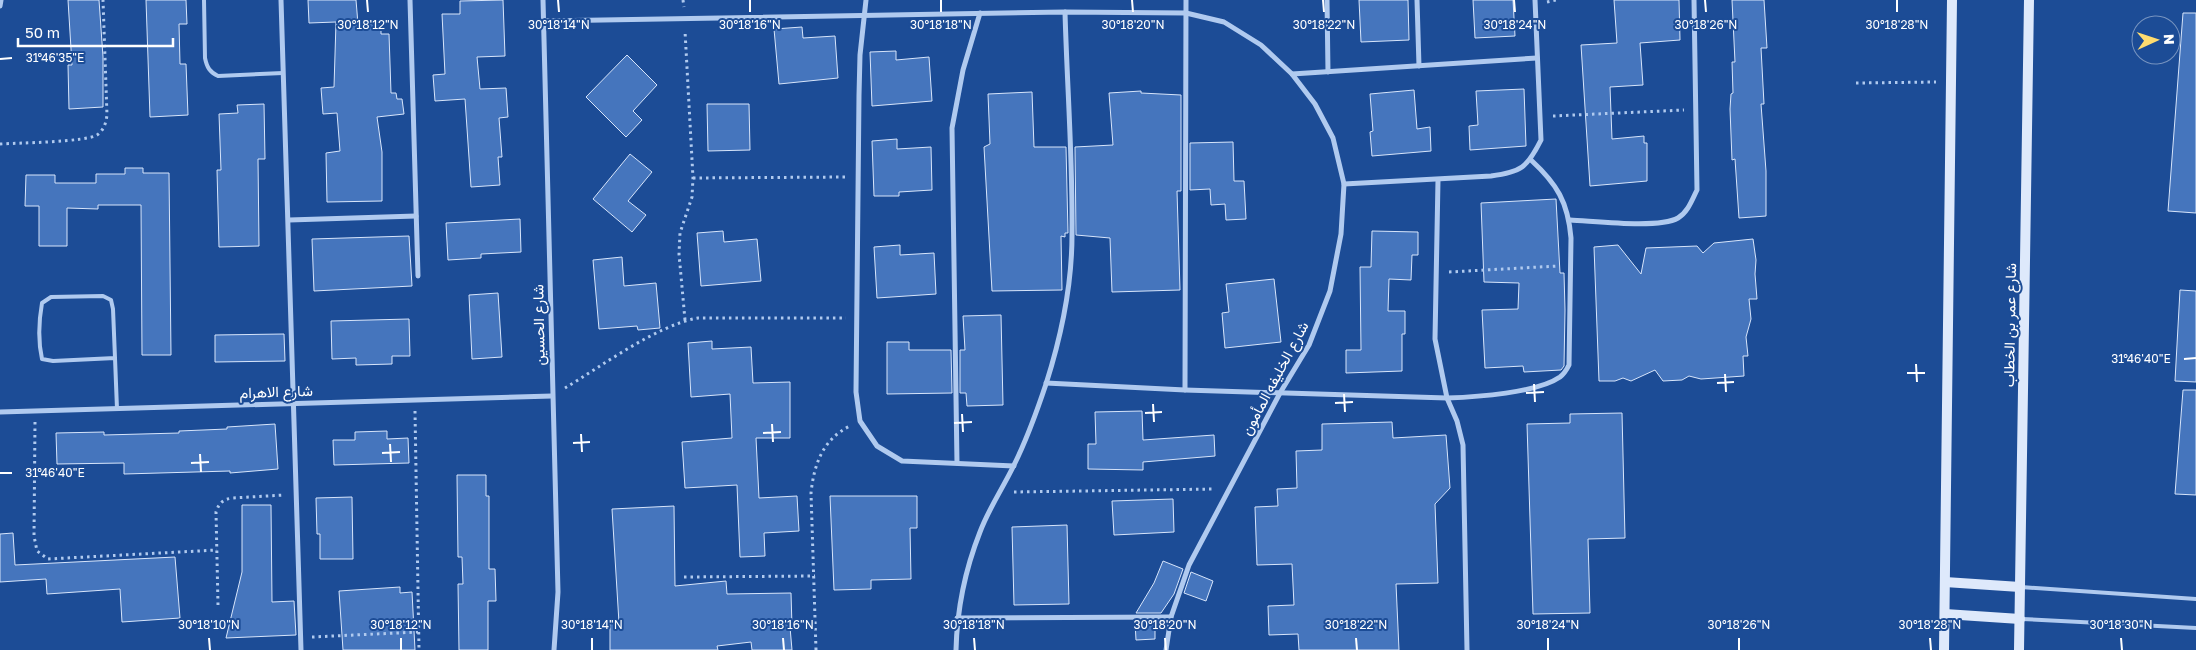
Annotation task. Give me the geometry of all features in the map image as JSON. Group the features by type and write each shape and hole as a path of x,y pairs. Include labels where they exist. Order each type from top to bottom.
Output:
{"street":[{"path":"0,6 1,0"},
{"path":"282,0 301,650"},
{"path":"410,0 418,276"},
{"name":"شارع الحسين","path":"543,0 558,592 554,650"},
{"path":"866,0 863,15 859,95 856,392 860,421 877,446 902,461 1014,466"},
{"path":"1185,390 1186,0"},
{"path":"1327,0 1328,72"},
{"path":"1417,0 1419,66"},
{"path":"1344,184 1438,180 1514,173 1531,160 1541,140 1535,0"},
{"path":"1570,220 1662,223 1678,218 1690,206 1697,190 1694,0"},
{"path":"1944,650 1952,0"},
{"name":"شارع عمر بن الخطاب","path":"2019,650 2028,0"},
{"path":"956,650 957,618 966,574 980,532 998,492 1014,466 1032,425 1059,335 1068,286 1072,236 1064,12"},
{"path":"957,463 952,128 963,70 980,13"},
{"name":"شارع الخليفه المأمون","path":"544,21 980,13 1186,13 1224,22 1261,45 1292,74 1315,104 1333,138 1344,184 1342,234 1330,291 1310,345 1280,393 1189,565 1171,617 1166,650"},
{"path":"1292,74 1537,58"},
{"path":"1046,383 1185,390 1447,398 1482,396 1516,391 1550,382 1562,376 1569,365 1570,220 1562,197 1549,176 1531,160"},
{"path":"1438,180 1436,339 1447,398 1457,421 1463,445 1467,650"},
{"path":"289,220 416,216"},
{"name":"شارع الاهرام","path":"0,412 552,396"},
{"path":"1945,582 2020,587"},
{"path":"1945,614 2020,619"},
{"path":"957,618 1171,617"}],"lane":[{"path":"204,0 205,58 206,66 211,73 218,76 283,73"},
{"path":"115,358 52,361 42,359 40,349 40,313 42,303 51,297 103,296 110,300 113,309 115,358 117,408"},
{"path":"2020,587 2196,599"},
{"path":"2020,619 2196,628"}],"path":[{"path":"0,144 89,138 102,130 106,123 107,115 103,0"},
{"path":"683,0 693,178 692,197 680,233 679,254 685,320"},
{"path":"1856,83 1952,82"},
{"path":"1540,116 1696,110"},
{"path":"693,178 859,177"},
{"path":"1436,272 1571,265"},
{"path":"552,396 652,336 685,320 698,318 856,318"},
{"path":"415,400 419,650"},
{"path":"35,410 34,536 37,551 48,559 217,550"},
{"path":"816,650 811,493 813,474 819,457 829,441 843,429 860,421"},
{"path":"998,492 1230,488"},
{"path":"218,605 216,512 218,504 225,499 297,494"},
{"path":"684,577 815,576"},
{"path":"301,637 418,632"}],"building":[{"path":"68,0 99,0 103,57 103,107 69,109 68,65 72,65"},
{"path":"146,0 186,0 187,24 179,24 180,64 186,64 188,115 150,117"},
{"path":"308,0 356,0 358,24 381,24 381,34 389,34 391,93 396,93 397,99 402,99 404,114 377,117 382,152 382,201 327,202 326,153 340,151 337,113 323,114 321,88 334,87 336,22 309,23"},
{"path":"503,0 505,56 477,57 480,89 506,88 508,117 499,118 502,157 498,157 500,185 471,187 465,99 435,101 433,75 445,74 442,14 460,14 460,1"},
{"path":"1359,0 1408,0 1409,40 1361,42"},
{"path":"1473,0 1513,0 1515,36 1475,38"},
{"path":"1614,0 1679,0 1680,40 1640,43 1643,85 1610,87 1612,139 1644,136 1644,143 1647,143 1647,181 1590,186 1581,45 1617,43"},
{"path":"1732,0 1764,0 1767,48 1761,48 1764,104 1761,104 1766,171 1766,216 1739,218 1735,159 1732,160 1730,109 1731,94 1733,93 1732,62 1735,62"},
{"path":"2183,13 2196,13 2196,213 2168,211 2179,65 2181,65"},
{"path":"802,27 803,38 835,36 838,78 779,84 774,29"},
{"path":"896,51 896,60 929,57 932,101 872,106 870,52"},
{"path":"627,55 657,85 633,111 642,120 626,137 586,97"},
{"path":"1524,89 1526,146 1470,150 1469,126 1478,125 1476,91"},
{"path":"1414,90 1417,129 1430,127 1431,151 1372,156 1370,132 1373,131 1370,94"},
{"path":"1141,91 1141,93 1181,95 1181,191 1177,191 1180,290 1112,292 1110,238 1076,235 1075,147 1113,145 1109,93"},
{"path":"1032,92 1034,147 1066,147 1068,233 1065,233 1065,237 1061,236 1062,290 992,291 984,147 990,144 988,94"},
{"path":"264,104 265,159 258,159 259,246 219,247 217,170 221,170 219,114 238,113 237,105"},
{"path":"707,104 749,104 750,150 708,151"},
{"path":"897,139 897,149 931,147 932,190 899,192 899,196 874,196 872,141"},
{"path":"1233,142 1234,181 1244,181 1246,219 1226,220 1225,204 1211,205 1210,189 1190,190 1190,143"},
{"path":"630,154 652,172 628,201 646,215 632,232 593,199"},
{"path":"125,168 143,168 143,173 169,173 171,355 142,355 141,205 98,205 98,209 67,208 67,246 39,246 39,206 25,206 26,175 55,175 55,183 96,183 96,174 125,174"},
{"path":"1556,199 1560,273 1564,273 1564,366 1561,370 1524,372 1523,366 1485,368 1482,310 1518,309 1519,283 1484,282 1481,203"},
{"path":"520,219 521,252 481,254 481,258 448,260 446,223"},
{"path":"723,231 724,242 757,239 761,281 701,286 697,233"},
{"path":"1372,231 1418,232 1418,255 1412,255 1411,280 1389,279 1388,311 1405,311 1405,334 1402,334 1402,371 1346,373 1346,350 1361,350 1360,267 1371,267"},
{"path":"409,236 412,286 314,291 312,239"},
{"path":"1753,239 1756,260 1757,299 1749,299 1751,319 1746,337 1748,356 1743,356 1744,376 1701,379 1689,376 1682,380 1663,381 1655,370 1631,381 1623,378 1615,381 1599,381 1594,247 1618,245 1641,274 1646,248 1697,246 1703,253 1714,243"},
{"path":"900,245 900,255 934,253 936,294 877,298 874,247"},
{"path":"622,257 624,286 656,283 660,328 638,330 637,326 599,329 593,260"},
{"path":"1274,279 1281,342 1225,348 1222,313 1229,312 1226,284"},
{"path":"2180,290 2196,291 2196,382 2175,381"},
{"path":"498,293 502,357 472,359 469,295"},
{"path":"1001,315 1003,405 967,406 966,393 960,393 960,350 965,350 963,316"},
{"path":"409,319 410,356 392,356 392,364 356,365 356,358 332,359 331,321"},
{"path":"284,334 285,361 215,362 215,335"},
{"path":"712,341 712,349 751,347 753,383 790,382 790,438 756,438 759,498 797,496 799,531 764,533 765,556 740,557 737,485 685,488 682,442 732,438 730,394 691,397 688,343"},
{"path":"887,342 909,342 909,350 951,350 952,393 887,394"},
{"path":"2183,390 2196,390 2196,495 2175,494"},
{"path":"1142,411 1143,440 1214,435 1215,456 1143,462 1143,470 1088,469 1088,444 1096,444 1095,412"},
{"path":"1622,413 1625,538 1588,539 1590,613 1533,614 1527,424 1570,423 1570,414"},
{"path":"1392,422 1393,438 1446,435 1450,488 1435,504 1438,583 1396,584 1399,650 1299,650 1298,634 1269,635 1268,606 1294,605 1292,564 1257,565 1255,507 1278,506 1277,489 1297,488 1296,451 1322,450 1322,424"},
{"path":"275,424 278,469 230,473 230,471 124,474 124,463 57,464 56,433 104,432 104,435 179,433 179,431"},
{"path":"387,431 387,439 408,438 409,463 334,465 333,440 355,440 355,432"},
{"path":"457,475 486,475 486,496 489,496 489,569 495,569 496,601 488,601 488,650 459,650 458,584 463,584 462,557 458,557"},
{"path":"830,496 917,496 917,528 910,528 911,579 871,580 871,589 834,590"},
{"path":"352,497 353,559 320,559 320,534 317,534 316,498"},
{"path":"1173,499 1174,532 1114,535 1112,501"},
{"path":"242,505 271,505 272,602 294,601 296,635 226,638 242,572"},
{"path":"674,506 675,586 726,581 727,594 791,593 792,627 790,627 792,650 752,650 751,642 717,646 718,650 610,650 610,623 619,623 612,509"},
{"path":"1067,525 1069,604 1014,605 1012,527"},
{"path":"13,533 15,565 175,557 180,618 122,622 120,589 47,594 46,579 0,582 0,534"},
{"path":"1163,561 1183,569 1174,594 1161,613 1136,613 1154,583"},
{"path":"1191,572 1213,581 1206,601 1184,593"},
{"path":"400,587 400,593 412,592 415,650 343,650 339,591"},
{"path":"1155,621 1155,639 1136,640 1135,622"}]}
